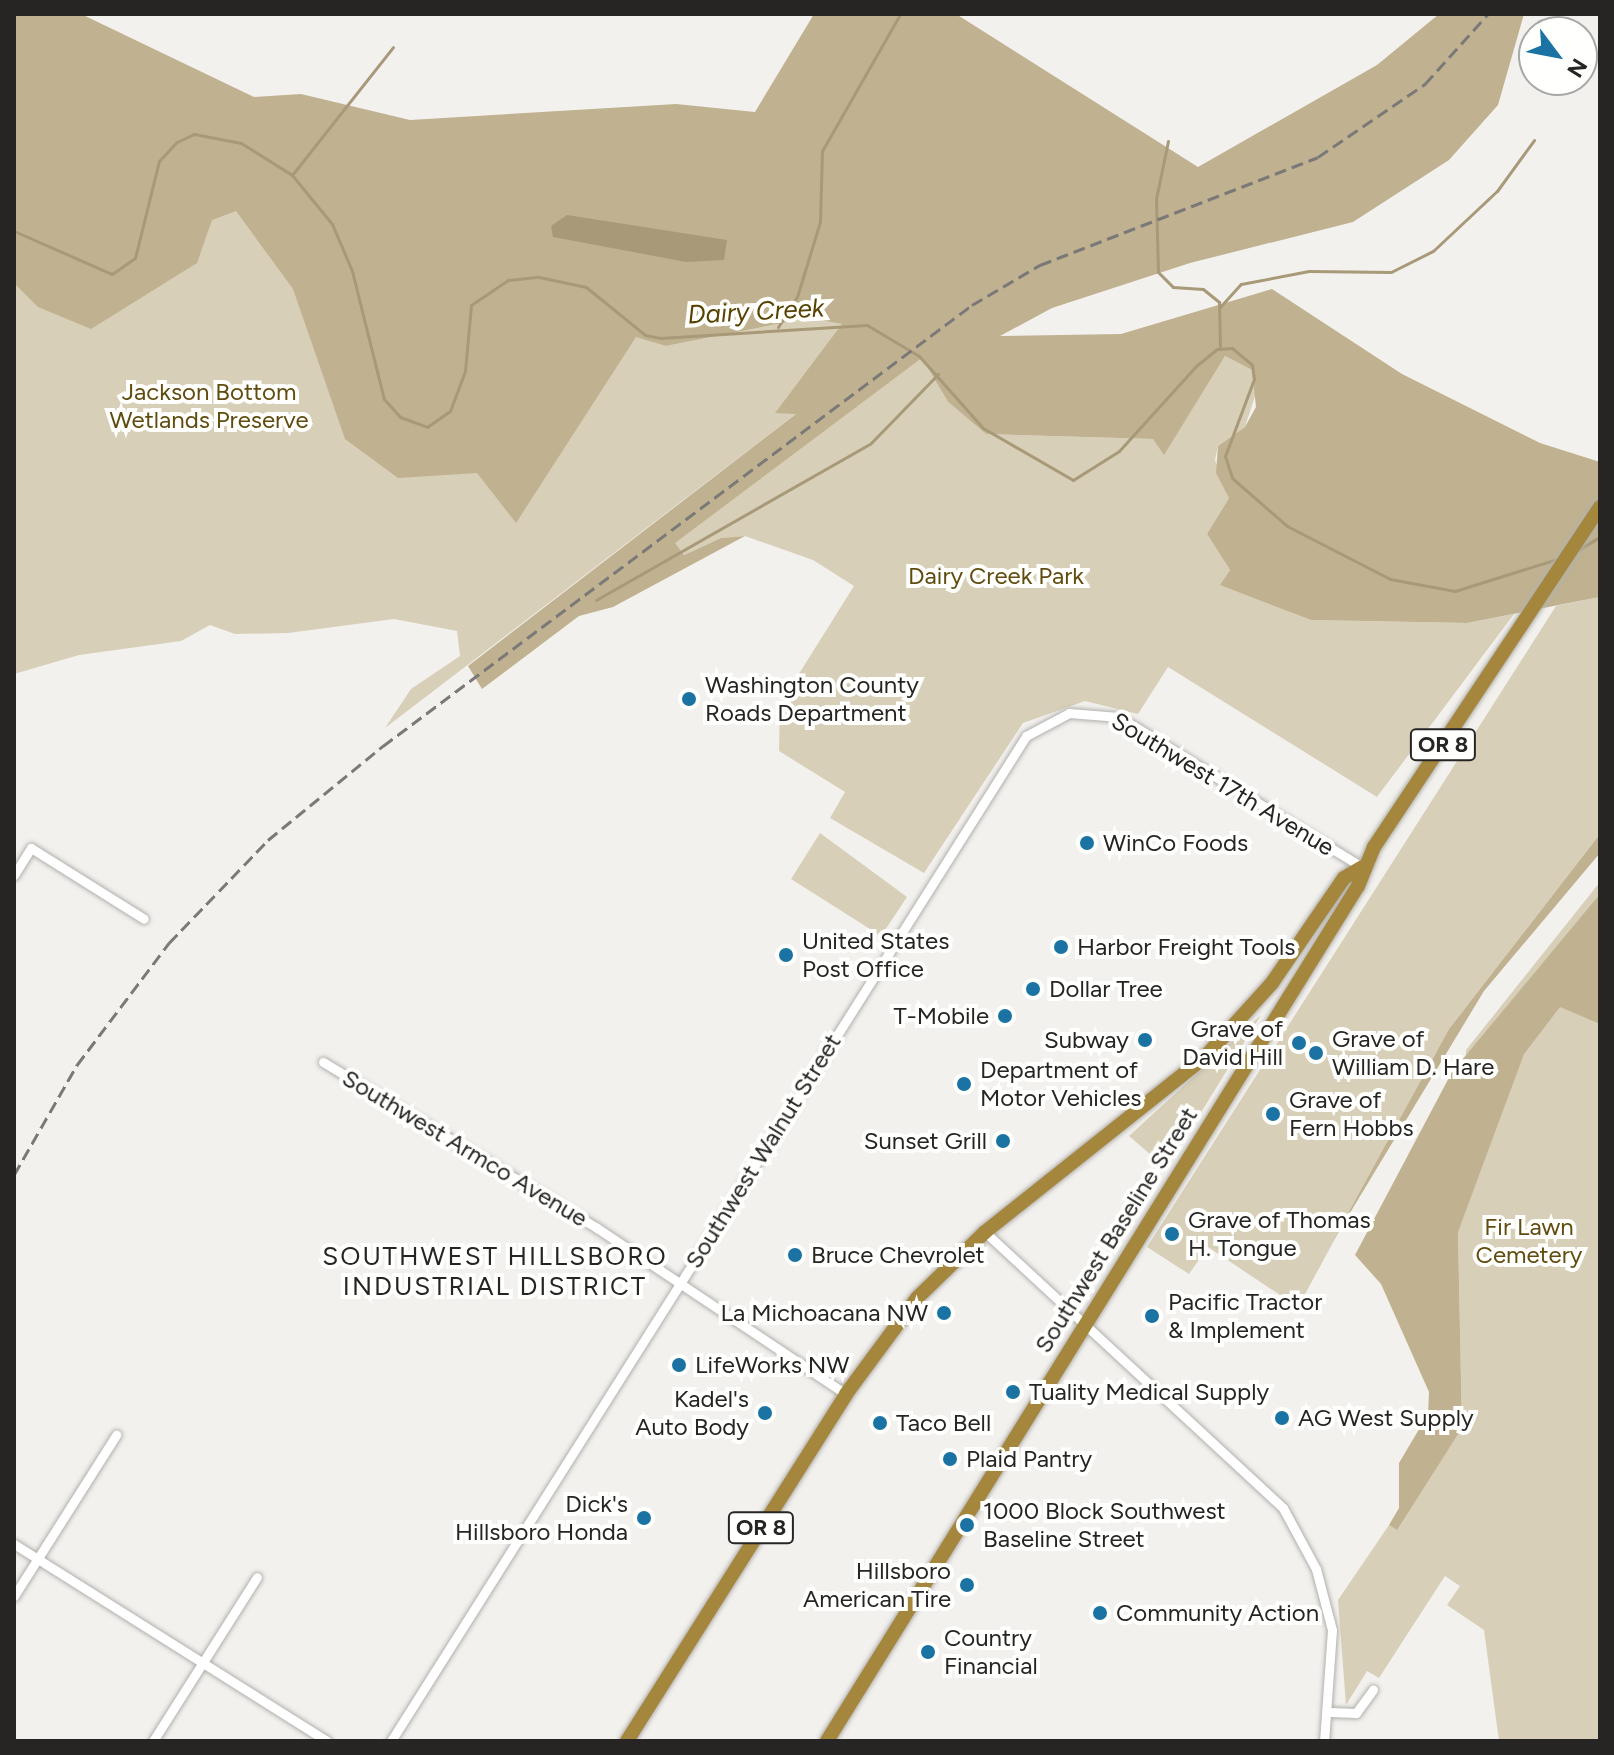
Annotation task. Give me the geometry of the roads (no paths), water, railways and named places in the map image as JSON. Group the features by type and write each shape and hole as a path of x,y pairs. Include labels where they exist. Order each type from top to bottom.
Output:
{"highway":[{"name":"Southwest Baseline Street","path":"827,1741 1084,1323 1352,897 1362,867 1598,511"},
{"name":"OR 8","path":"627,1741 846,1394 917,1298 985,1232 1204,1058 1272,983 1344,878 1362,867"}],"street":[{"name":"Southwest 17th Avenue","path":"1082,711 1128,721 1362,867"},
{"name":"Southwest Walnut Street","path":"391,1741 1014,752 1040,725 1082,711"},
{"path":"14,875 31,848 144,919"},
{"name":"Southwest Armco Avenue","path":"323,1062 846,1394"},
{"path":"985,1232 1237,1457 1283,1508 1316,1569 1332,1630 1330,1712 1324,1741"},
{"path":"14,1596 116,1435"},
{"path":"14,1544 327,1741"},
{"path":"153,1741 257,1577"},
{"path":"1330,1712 1356,1713 1373,1690"}],"waterway":[{"path":"778,327 797,297 820,222 822,151 900,14"},
{"path":"292,175 393,47"},
{"name":"Dairy Creek","path":"14,231 112,274 135,258 159,161 177,142 194,134 241,143 292,175 332,224 352,271 384,399 400,417 427,427 450,411 465,371 471,305 508,280 539,277 586,287 645,335 660,338 867,325 919,356 983,428 1073,480 1119,451 1196,366 1217,349 1232,348 1252,365 1254,379 1225,456 1232,478 1287,526 1390,579 1455,591 1560,558"},
{"path":"1220,307 1241,284 1309,271 1391,272 1433,251 1497,191 1534,140"},
{"path":"1168,141 1156,199 1158,272 1173,287 1203,289 1219,302 1220,349"},
{"path":"596,600 870,444 938,374"},
{"name":"Dairy Creek","path":"1578,550 1600,537"}],"railway":[{"path":"14,1175 77,1065 169,943 268,840 383,746 972,305 1040,265 1318,157 1425,84 1488,14"}],"place":[{"name":"Washington County Roads Department","path":"689,699"},
{"name":"WinCo Foods","path":"1087,843"},
{"name":"Harbor Freight Tools","path":"1061,947"},
{"name":"United States Post Office","path":"786,955"},
{"name":"Dollar Tree","path":"1033,989"},
{"name":"T-Mobile","path":"1005,1016"},
{"name":"Subway","path":"1145,1040"},
{"name":"Grave of David Hill","path":"1299,1043"},
{"name":"Grave of William D. Hare","path":"1316,1053"},
{"name":"Department of Motor Vehicles","path":"964,1084"},
{"name":"Grave of Fern Hobbs","path":"1273,1114"},
{"name":"Sunset Grill","path":"1003,1141"},
{"name":"Grave of Thomas H. Tongue","path":"1172,1234"},
{"name":"Bruce Chevrolet","path":"795,1255"},
{"name":"La Michoacana NW","path":"944,1313"},
{"name":"Pacific Tractor & Implement","path":"1152,1316"},
{"name":"LifeWorks NW","path":"679,1365"},
{"name":"Tuality Medical Supply","path":"1013,1392"},
{"name":"Kadel's Auto Body","path":"765,1413"},
{"name":"AG West Supply","path":"1282,1418"},
{"name":"Taco Bell","path":"880,1423"},
{"name":"Plaid Pantry","path":"950,1459"},
{"name":"Dick's Hillsboro Honda","path":"644,1518"},
{"name":"1000 Block Southwest Baseline Street","path":"967,1525"},
{"name":"Hillsboro American Tire","path":"967,1585"},
{"name":"Community Action","path":"1100,1613"},
{"name":"Country Financial","path":"928,1652"}],"district":[{"name":"SOUTHWEST HILLSBORO INDUSTRIAL DISTRICT","path":"495,1272"}],"park label":[{"name":"Jackson Bottom Wetlands Preserve","path":"209,406"},
{"name":"Dairy Creek Park","path":"996,576"},
{"name":"Fir Lawn Cemetery","path":"1529,1241"}]}
